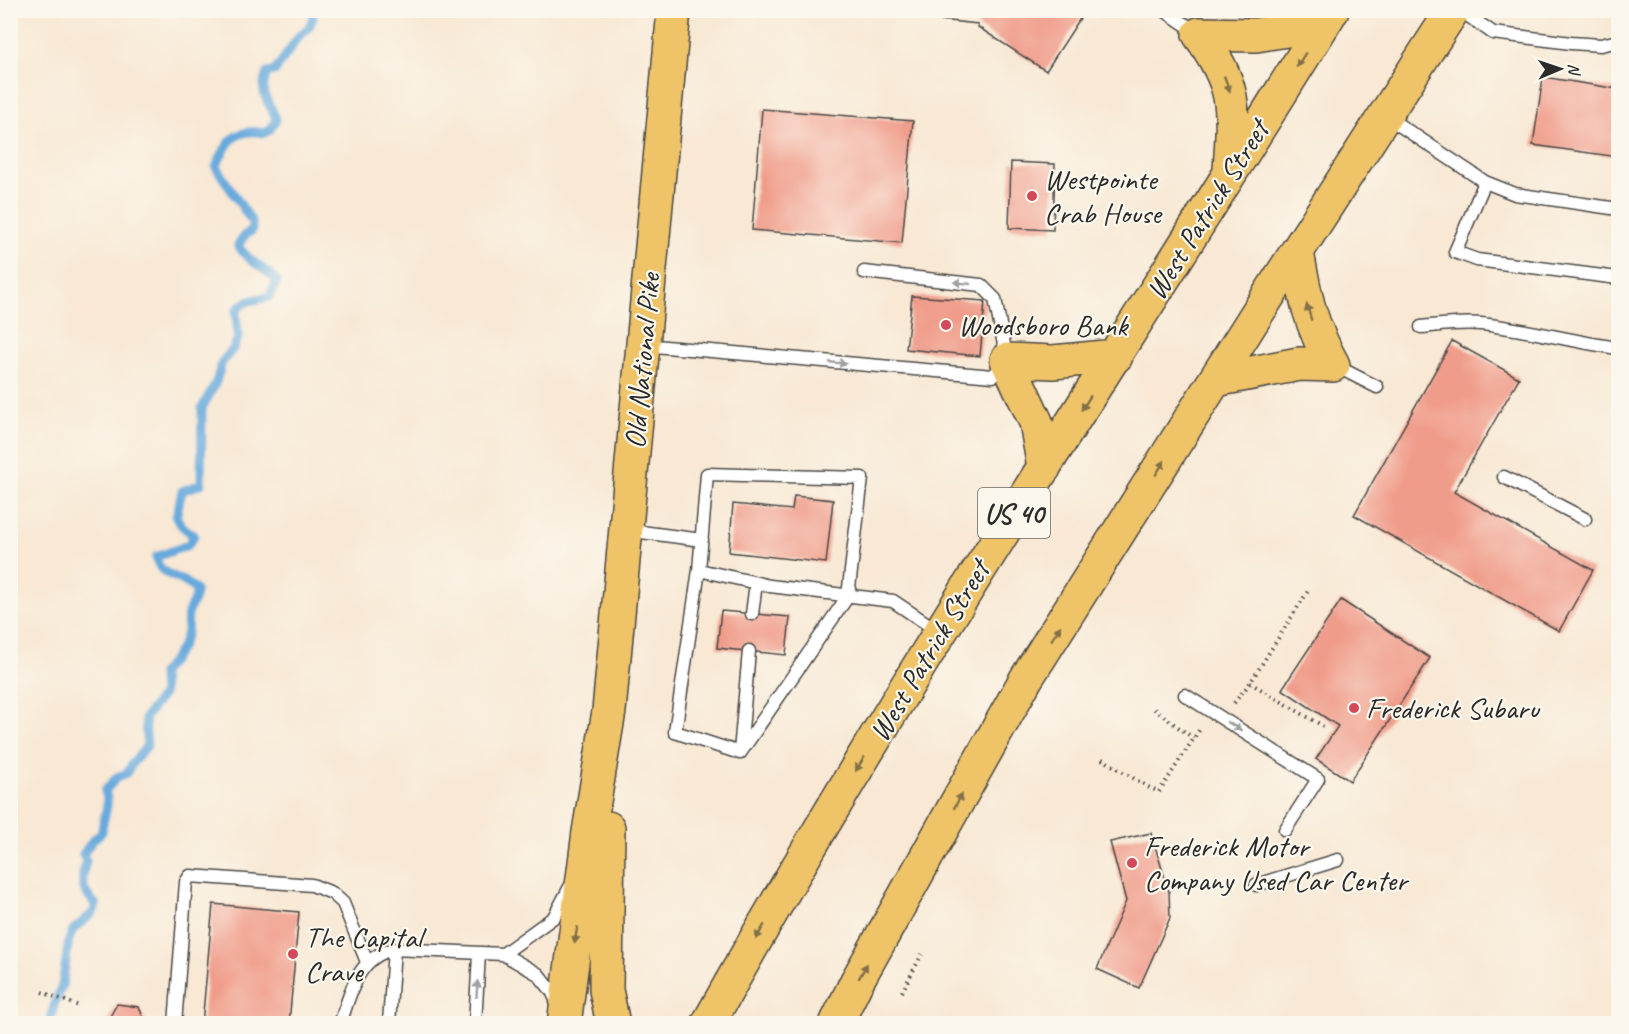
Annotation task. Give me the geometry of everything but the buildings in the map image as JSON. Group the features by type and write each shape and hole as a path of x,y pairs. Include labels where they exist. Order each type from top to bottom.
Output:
{"main road":[{"name":"Old National Pike","path":"609,711 674,10"},
{"path":"836,1023 857,981 1026,679 1453,10"},
{"path":"1186,21 1256,35 1287,30 1332,11"},
{"name":"West Patrick Street","path":"708,1023 939,632 1116,356 1332,11"},
{"path":"1186,21 1215,56 1229,85 1234,114 1230,173"},
{"path":"1297,252 1307,310 1318,338 1333,365"},
{"path":"1044,468 1036,422 1007,360 1053,362 1116,356"},
{"path":"1215,380 1299,364 1333,365"},
{"path":"564,1020 589,832 609,711"},
{"path":"609,711 606,990 613,1023"},
{"path":"728,1023 744,959"}],"lane":[{"path":"1164,10 1186,21"},
{"path":"1460,10 1493,33 1601,45 1618,41"},
{"path":"1386,116 1485,183 1515,194 1618,209"},
{"path":"1485,183 1455,252 1477,260 1618,278"},
{"path":"643,345 993,376 1007,360 995,299 981,285 864,272"},
{"path":"1421,327 1456,323 1480,324 1618,348"},
{"path":"1333,365 1377,387"},
{"path":"707,474 862,478 849,596 740,753 675,732 699,570 707,474"},
{"path":"1504,477 1585,519"},
{"path":"626,530 702,540"},
{"path":"699,570 770,586 893,602 939,632"},
{"path":"752,614 756,583"},
{"path":"740,753 749,651"},
{"path":"1185,695 1318,779 1285,830"},
{"path":"503,954 554,917 569,891 589,832"},
{"path":"1256,885 1338,860"},
{"path":"175,1023 186,882 190,876 312,885 332,893 343,903 367,962"},
{"path":"340,1023 356,979 367,962 381,952 394,949 503,954 538,974 552,991 564,1020"},
{"path":"389,1023 394,949"},
{"path":"475,1023 479,954"}],"path":[{"path":"1250,683 1323,726"},
{"path":"1154,709 1193,738"},
{"path":"902,992 922,954"},
{"path":"42,992 79,1006"}],"waterway":[{"path":"48,1024 62,986 69,939 73,930 93,913 96,905 83,886 86,861 83,854 102,832 107,807 105,791 117,777 127,773 147,746 145,718 163,694 162,673 183,644 187,632 188,613 195,598 196,591 184,581 166,573 158,564 156,557 188,545 194,536 182,526 176,517 182,491 201,484 202,408 216,382 222,362 233,349 238,338 236,311 247,302 269,297 277,281 246,255 238,245 245,235 252,231 252,222 216,167 233,138 246,132 264,133 270,130 276,120 264,93 267,73 275,71 299,36 309,27 313,18 313,10"}],"place":[{"name":"Westpointe Crab House","path":"1032,196"},
{"name":"Woodsboro Bank","path":"946,325"},
{"name":"Frederick Subaru","path":"1354,708"},
{"name":"Frederick Motor Company Used Car Center","path":"1132,863"},
{"name":"The Capital Crave","path":"293,954"}]}
